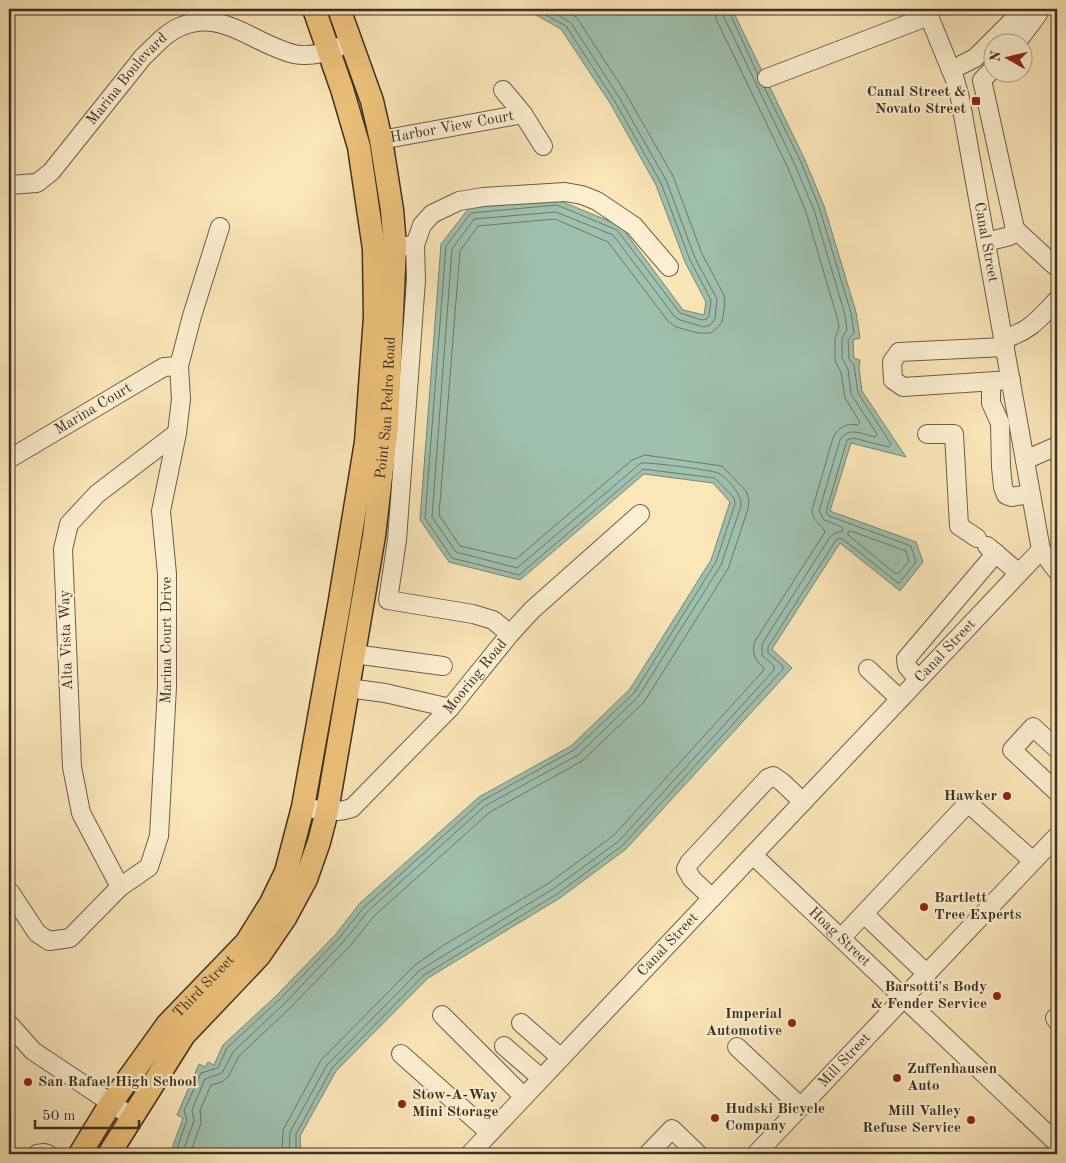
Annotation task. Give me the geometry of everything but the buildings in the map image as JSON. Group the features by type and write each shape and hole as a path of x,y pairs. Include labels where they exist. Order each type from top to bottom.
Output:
{"main road":[{"name":"Point San Pedro Road","path":"303,807 338,615 366,442 375,317 374,249 359,147 314,9"},
{"name":"Point San Pedro Road","path":"327,812 374,536 405,246 392,210 381,140 372,101 339,9"},
{"name":"Third Street","path":"80,1154 111,1103 167,1024 246,943 271,903 286,872 303,807"},
{"name":"Third Street","path":"109,1154 184,1035 259,956 284,918 306,879 327,812"}],"street":[{"path":"1022,32 1029,9"},
{"path":"951,70 975,58 1029,9"},
{"path":"768,78 928,12"},
{"name":"Canal Street","path":"470,1154 1041,550 961,104 951,70 928,12"},
{"name":"Marina Boulevard","path":"9,186 36,183 51,172 143,58 160,40 197,15 238,29 295,54 306,55 328,52 350,42"},
{"path":"984,78 982,80 1015,229 1054,266"},
{"name":"Harbor View Court","path":"503,90 523,114 543,146"},
{"name":"Harbor View Court","path":"381,140 523,114"},
{"path":"510,634 493,620 473,614 388,600 397,540 416,280 405,246 432,214 459,201 484,197 565,192 582,195 597,201 634,226 669,267"},
{"name":"Marina Court Drive","path":"9,892 37,933 49,941 70,938 120,887 149,867 159,836 167,687 168,574 162,511 177,434 180,399 179,366 192,316 220,227"},
{"path":"986,242 1010,236 1015,229"},
{"path":"1011,380 903,387 893,380 892,362 899,352 1004,343 1030,328 1057,300"},
{"name":"Marina Court","path":"9,460 164,367 179,366"},
{"path":"991,382 992,403 1000,423 999,441 1003,487 1006,495 1011,497 1030,494"},
{"name":"Alta Vista Way","path":"120,887 81,813 72,767 64,549 69,524 97,494 177,434"},
{"path":"927,434 954,434 960,526 1019,573"},
{"path":"1025,460 1057,446"},
{"name":"Mooring Road","path":"303,807 327,812 341,812 352,808 450,708 532,610 640,514"},
{"path":"374,536 397,540"},
{"path":"918,680 907,666 906,660 986,545"},
{"path":"1041,550 1057,571"},
{"path":"354,654 443,666"},
{"path":"868,669 900,699"},
{"path":"348,688 384,693 450,708"},
{"path":"1057,749 1034,727 1012,750 1057,792"},
{"path":"712,898 692,879 686,869 689,863 768,778 773,776 782,782 803,802"},
{"path":"841,938 968,803 1033,862"},
{"name":"Mill Street","path":"756,1154 1057,836"},
{"name":"Hoag Street","path":"753,855 1057,1144"},
{"path":"864,914 927,974"},
{"path":"442,1015 506,1082 524,1097"},
{"path":"521,1023 561,1058"},
{"path":"9,1024 33,1051 132,1117"},
{"path":"504,1046 542,1078"},
{"path":"737,1048 801,1107"},
{"path":"401,1054 490,1133"},
{"path":"648,1154 672,1129 697,1154"},
{"path":"1049,1154 1057,1144"},
{"path":"37,1154 48,1154"}],"water":[{"path":"525,9 732,9 805,160 824,206 856,312 860,338 853,340 854,358 860,360 859,368 862,391 906,457 851,443 830,511 916,542 923,562 900,591 840,543 772,649 792,668 626,849 560,898 428,978 336,1071 300,1136 301,1154 170,1154 183,1118 177,1115 199,1064 205,1067 208,1062 214,1065 223,1045 276,996 336,934 360,903 479,797 571,746 630,689 711,560 730,502 713,483 644,474 520,580 449,562 420,520 441,244 469,208 558,200 621,226 683,310 704,315 706,302 685,262 656,185 610,103 561,29"}],"place":[{"name":"Canal Street & Novato Street","path":"976,101"},
{"name":"Hawker","path":"1007,796"},
{"name":"Bartlett Tree Experts","path":"924,907"},
{"name":"Barsotti's Body & Fender Service","path":"997,996"},
{"name":"Imperial Automotive","path":"792,1023"},
{"name":"Zuffenhausen Auto","path":"897,1078"},
{"name":"San Rafael High School","path":"28,1082"},
{"name":"Stow-A-Way Mini Storage","path":"402,1104"},
{"name":"Hudski Bicycle Company","path":"715,1118"},
{"name":"Mill Valley Refuse Service","path":"971,1120"}]}
